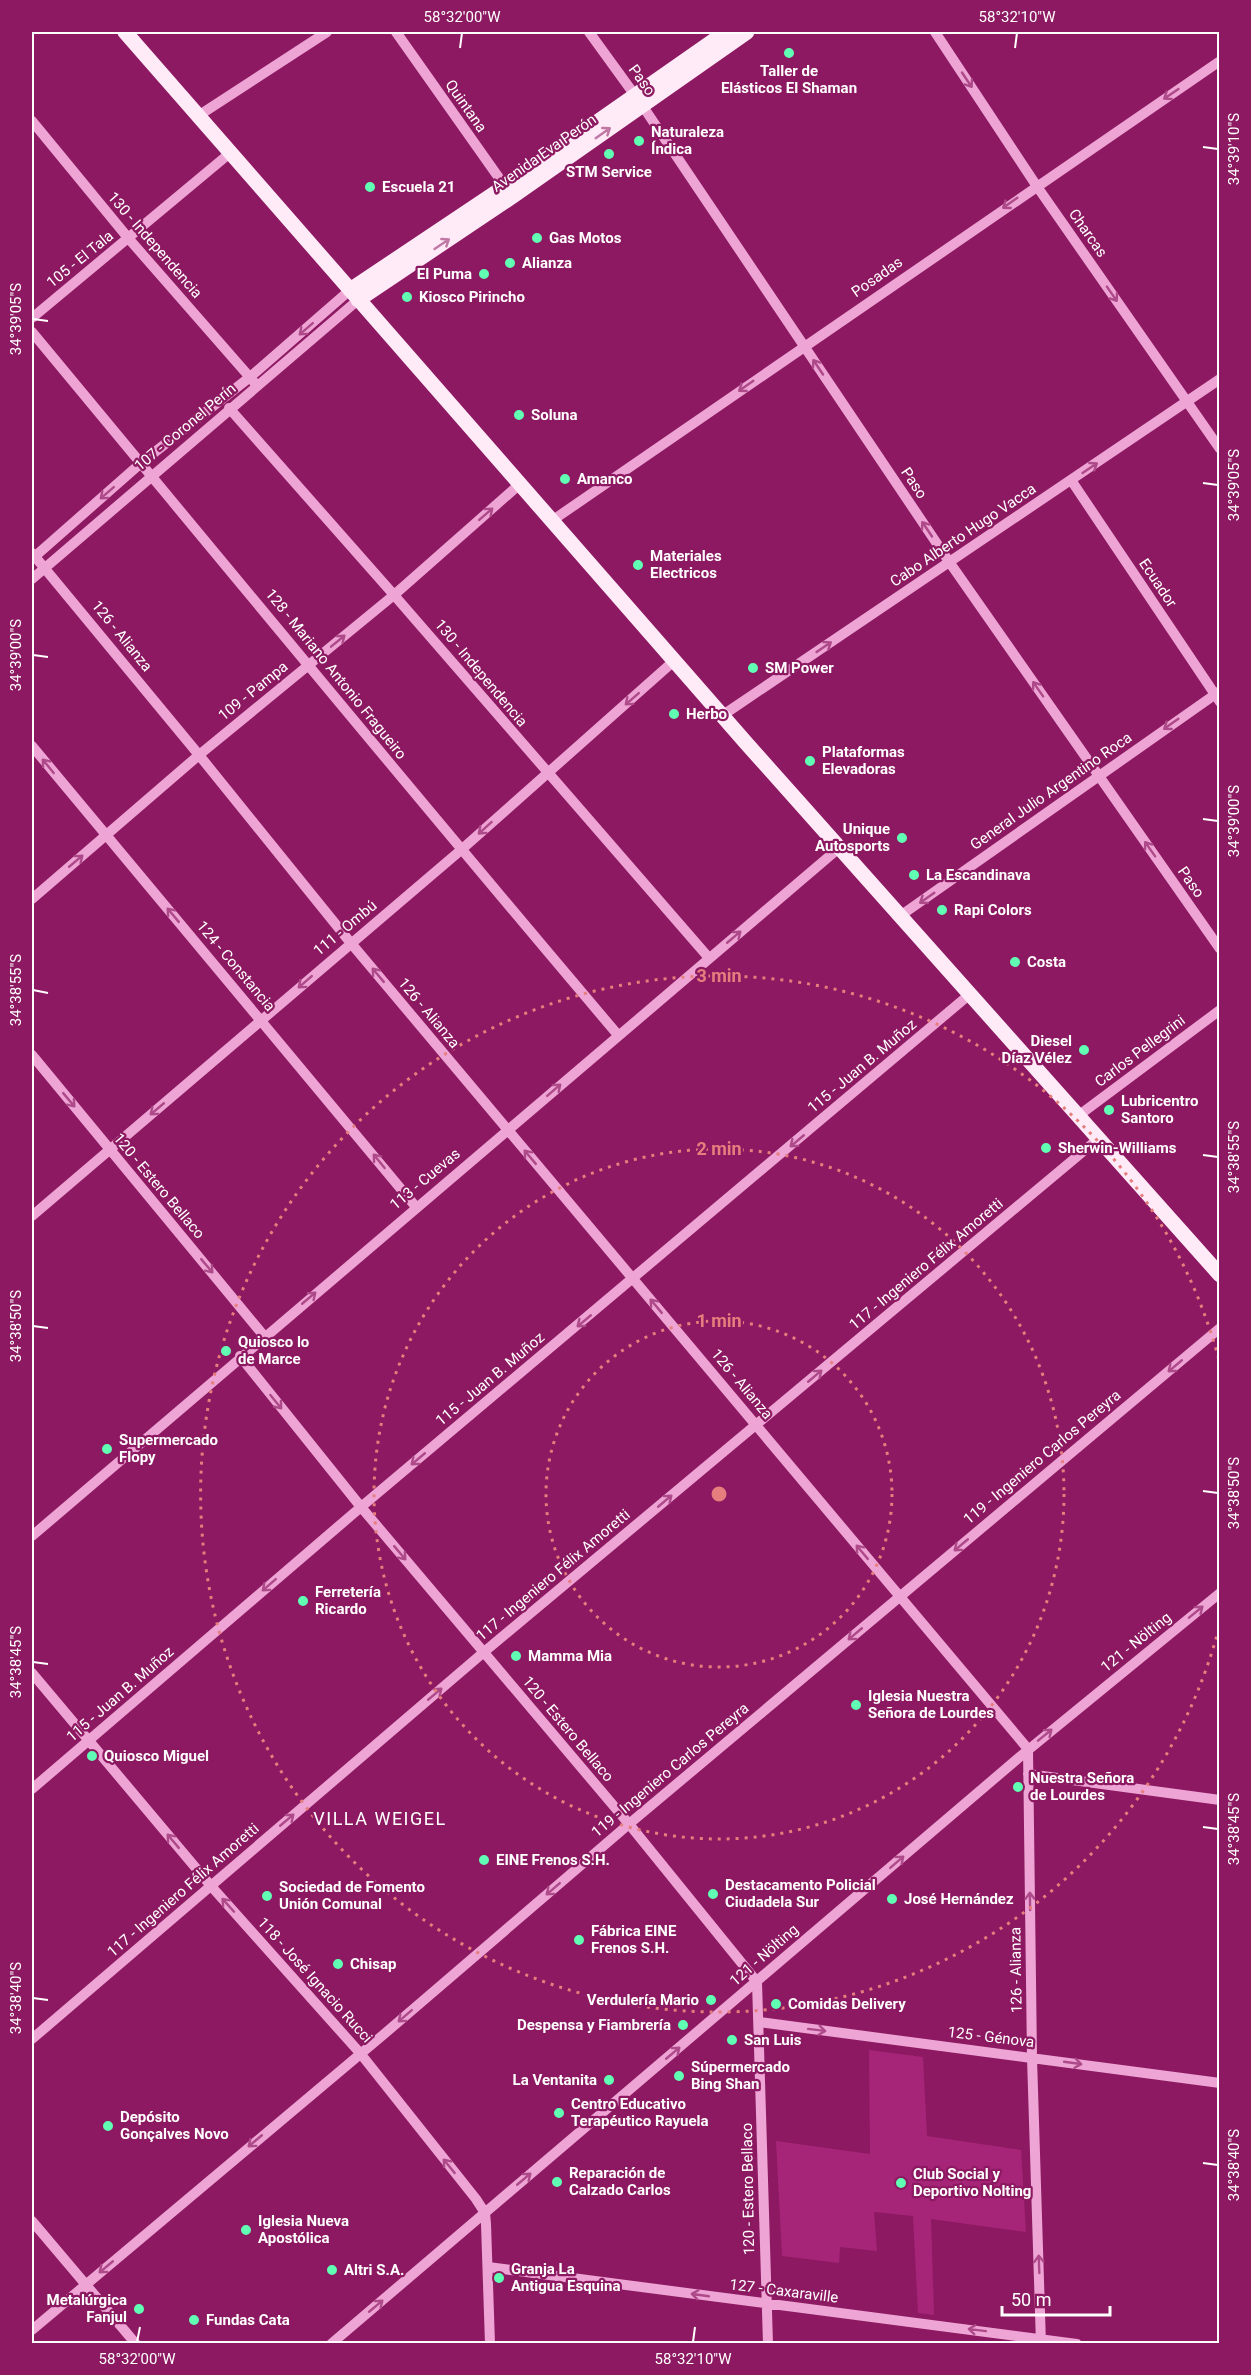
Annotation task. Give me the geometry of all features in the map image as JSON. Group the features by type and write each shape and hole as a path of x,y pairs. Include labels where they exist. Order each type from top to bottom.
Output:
{"main road":[{"path":"125,32 839,848 1220,1275"},
{"name":"Avenida Eva Perón","path":"354,295 509,191 638,100 726,32"},
{"name":"Avenida Eva Perón","path":"638,100 747,32"}],"street":[{"path":"198,116 327,32"},
{"name":"Quintana","path":"396,32 509,191"},
{"name":"Paso","path":"589,32 638,100 950,563 1220,949"},
{"name":"Charcas","path":"934,32 1036,185 1220,449"},
{"name":"Posadas","path":"553,520 803,345 1220,61"},
{"name":"130 - Independencia","path":"32,121 129,238 258,387"},
{"name":"105 - El Tala","path":"32,318 230,153"},
{"name":"107 - Coronel Perín","path":"33,556 141,464 354,295"},
{"name":"107 - Coronel Perín","path":"32,579 229,408 258,387 354,295"},
{"name":"128 - Mariano Antonio Fragueiro","path":"32,332 461,850 618,1035"},
{"name":"Cabo Alberto Hugo Vacca","path":"723,715 1220,380"},
{"name":"130 - Independencia","path":"229,408 709,958"},
{"name":"Ecuador","path":"1071,480 1218,695"},
{"name":"109 - Pampa","path":"32,899 199,755 394,595 520,483"},
{"name":"126 - Alianza","path":"33,556 45,567 507,1131 1028,1749 1032,2058 1041,2341"},
{"name":"111 - Ombú","path":"32,1216 350,942 461,850 675,660"},
{"name":"General Julio Argentino Roca","path":"900,916 1098,775 1218,695"},
{"name":"124 - Constancia","path":"32,746 416,1207"},
{"name":"113 - Cuevas","path":"32,1536 240,1356 839,848"},
{"name":"115 - Juan B. Muñoz","path":"32,1788 361,1507 970,994"},
{"name":"Carlos Pellegrini","path":"1078,1116 1220,1010"},
{"name":"120 - Estero Bellaco","path":"32,1055 264,1336"},
{"name":"117 - Ingeniero Félix Amoretti","path":"32,2039 484,1652 1098,1139"},
{"name":"119 - Ingeniero Carlos Pereyra","path":"32,2330 629,1824 1220,1328"},
{"name":"120 - Estero Bellaco","path":"240,1356 361,1507 629,1824 757,1982 768,2343"},
{"name":"121 - Nölting","path":"331,2343 1028,1749 1220,1593"},
{"name":"118 - José Ignacio Rucci","path":"32,1673 211,1886 360,2053 484,2213"},
{"path":"1028,1774 1220,1800"},
{"name":"125 - Génova","path":"759,2022 1220,2083"},
{"path":"484,2213 490,2343"},
{"path":"32,2221 136,2343"},
{"name":"127 - Caxaraville","path":"488,2267 1041,2341 1077,2343"}],"shaded area":[{"name":"Club Social y Deportivo Nolting","path":"869,2050 923,2057 927,2136 1021,2150 1026,2232 931,2219 934,2315 918,2313 913,2216 874,2212 877,2251 840,2247 839,2263 782,2256 776,2141 870,2154"}],"place":[{"name":"Taller de Elásticos El Shaman","path":"789,53"},
{"name":"Naturaleza Índica","path":"639,141"},
{"name":"STM Service","path":"609,154"},
{"name":"Escuela 21","path":"370,187"},
{"name":"Gas Motos","path":"537,238"},
{"name":"Alianza","path":"510,263"},
{"name":"El Puma","path":"484,274"},
{"name":"Kiosco Pirincho","path":"407,297"},
{"name":"Soluna","path":"519,415"},
{"name":"Amanco","path":"565,479"},
{"name":"Materiales Electricos","path":"638,565"},
{"name":"SM Power","path":"753,668"},
{"name":"Herbo","path":"674,714"},
{"name":"Plataformas Elevadoras","path":"810,761"},
{"name":"Unique Autosports","path":"902,838"},
{"name":"La Escandinava","path":"914,875"},
{"name":"Rapi Colors","path":"942,910"},
{"name":"Costa","path":"1015,962"},
{"name":"Diesel Díaz Vélez","path":"1084,1050"},
{"name":"Lubricentro Santoro","path":"1109,1110"},
{"name":"Sherwin-Williams","path":"1046,1148"},
{"name":"Quiosco lo de Marce","path":"226,1351"},
{"name":"Supermercado Flopy","path":"107,1449"},
{"name":"Ferretería Ricardo","path":"303,1601"},
{"name":"Mamma Mia","path":"516,1656"},
{"name":"Iglesia Nuestra Señora de Lourdes","path":"856,1705"},
{"name":"Quiosco Miguel","path":"92,1756"},
{"name":"Nuestra Señora de Lourdes","path":"1018,1787"},
{"name":"EINE Frenos S.H.","path":"484,1860"},
{"name":"Destacamento Policial Ciudadela Sur","path":"713,1894"},
{"name":"Sociedad de Fomento Unión Comunal","path":"267,1896"},
{"name":"José Hernández","path":"892,1899"},
{"name":"Fábrica EINE Frenos S.H.","path":"579,1940"},
{"name":"Chisap","path":"338,1964"},
{"name":"Verdulería Mario","path":"711,2000"},
{"name":"Comidas Delivery","path":"776,2004"},
{"name":"Despensa y Fiambrería","path":"683,2025"},
{"name":"San Luis","path":"732,2040"},
{"name":"Súpermercado Bing Shan","path":"679,2076"},
{"name":"La Ventanita","path":"609,2080"},
{"name":"Centro Educativo Terapéutico Rayuela","path":"559,2113"},
{"name":"Depósito Gonçalves Novo","path":"108,2126"},
{"name":"Reparación de Calzado Carlos","path":"557,2182"},
{"name":"Club Social y Deportivo Nolting","path":"901,2183"},
{"name":"Iglesia Nueva Apostólica","path":"246,2230"},
{"name":"Altri S.A.","path":"332,2270"},
{"name":"Granja La Antigua Esquina","path":"499,2278"},
{"name":"Metalúrgica Fanjul","path":"139,2309"},
{"name":"Fundas Cata","path":"194,2320"}],"district":[{"name":"VILLA WEIGEL","path":"380,1819"}]}
